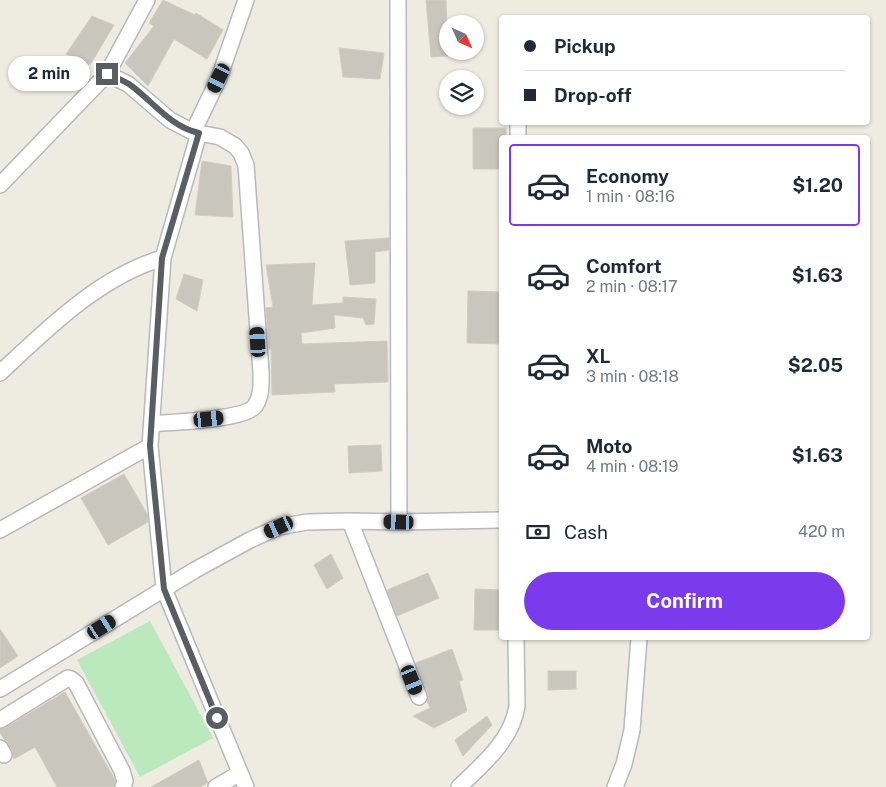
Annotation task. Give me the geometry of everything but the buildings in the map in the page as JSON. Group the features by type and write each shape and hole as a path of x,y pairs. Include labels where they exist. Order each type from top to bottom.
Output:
{"street":[{"path":"0,185 107,74 147,0"},
{"path":"216,787 243,780 164,589 150,446 162,258 196,132 219,78 246,0"},
{"path":"398,0 399,522"},
{"path":"107,74 128,84 161,114 196,132 220,137 235,146 241,153 246,165 261,390 256,404 252,410 228,417 152,424"},
{"path":"0,373 32,343 85,300 123,273 162,258"},
{"path":"0,530 150,446"},
{"path":"0,689 164,589 250,540 279,527 307,522 499,520"},
{"path":"350,521 419,697"},
{"path":"459,787 497,749 516,717 516,640"},
{"path":"615,787 624,764 632,730 639,640"},
{"path":"55,656 68,678 76,683 122,771 125,781 123,787"},
{"path":"0,720 68,678"}],"green space":[{"path":"150,621 213,738 140,777 77,660"}],"route":[{"path":"107,74 128,84 170,120 193,132 199,133 162,258 150,446 164,589 217,718"}]}
